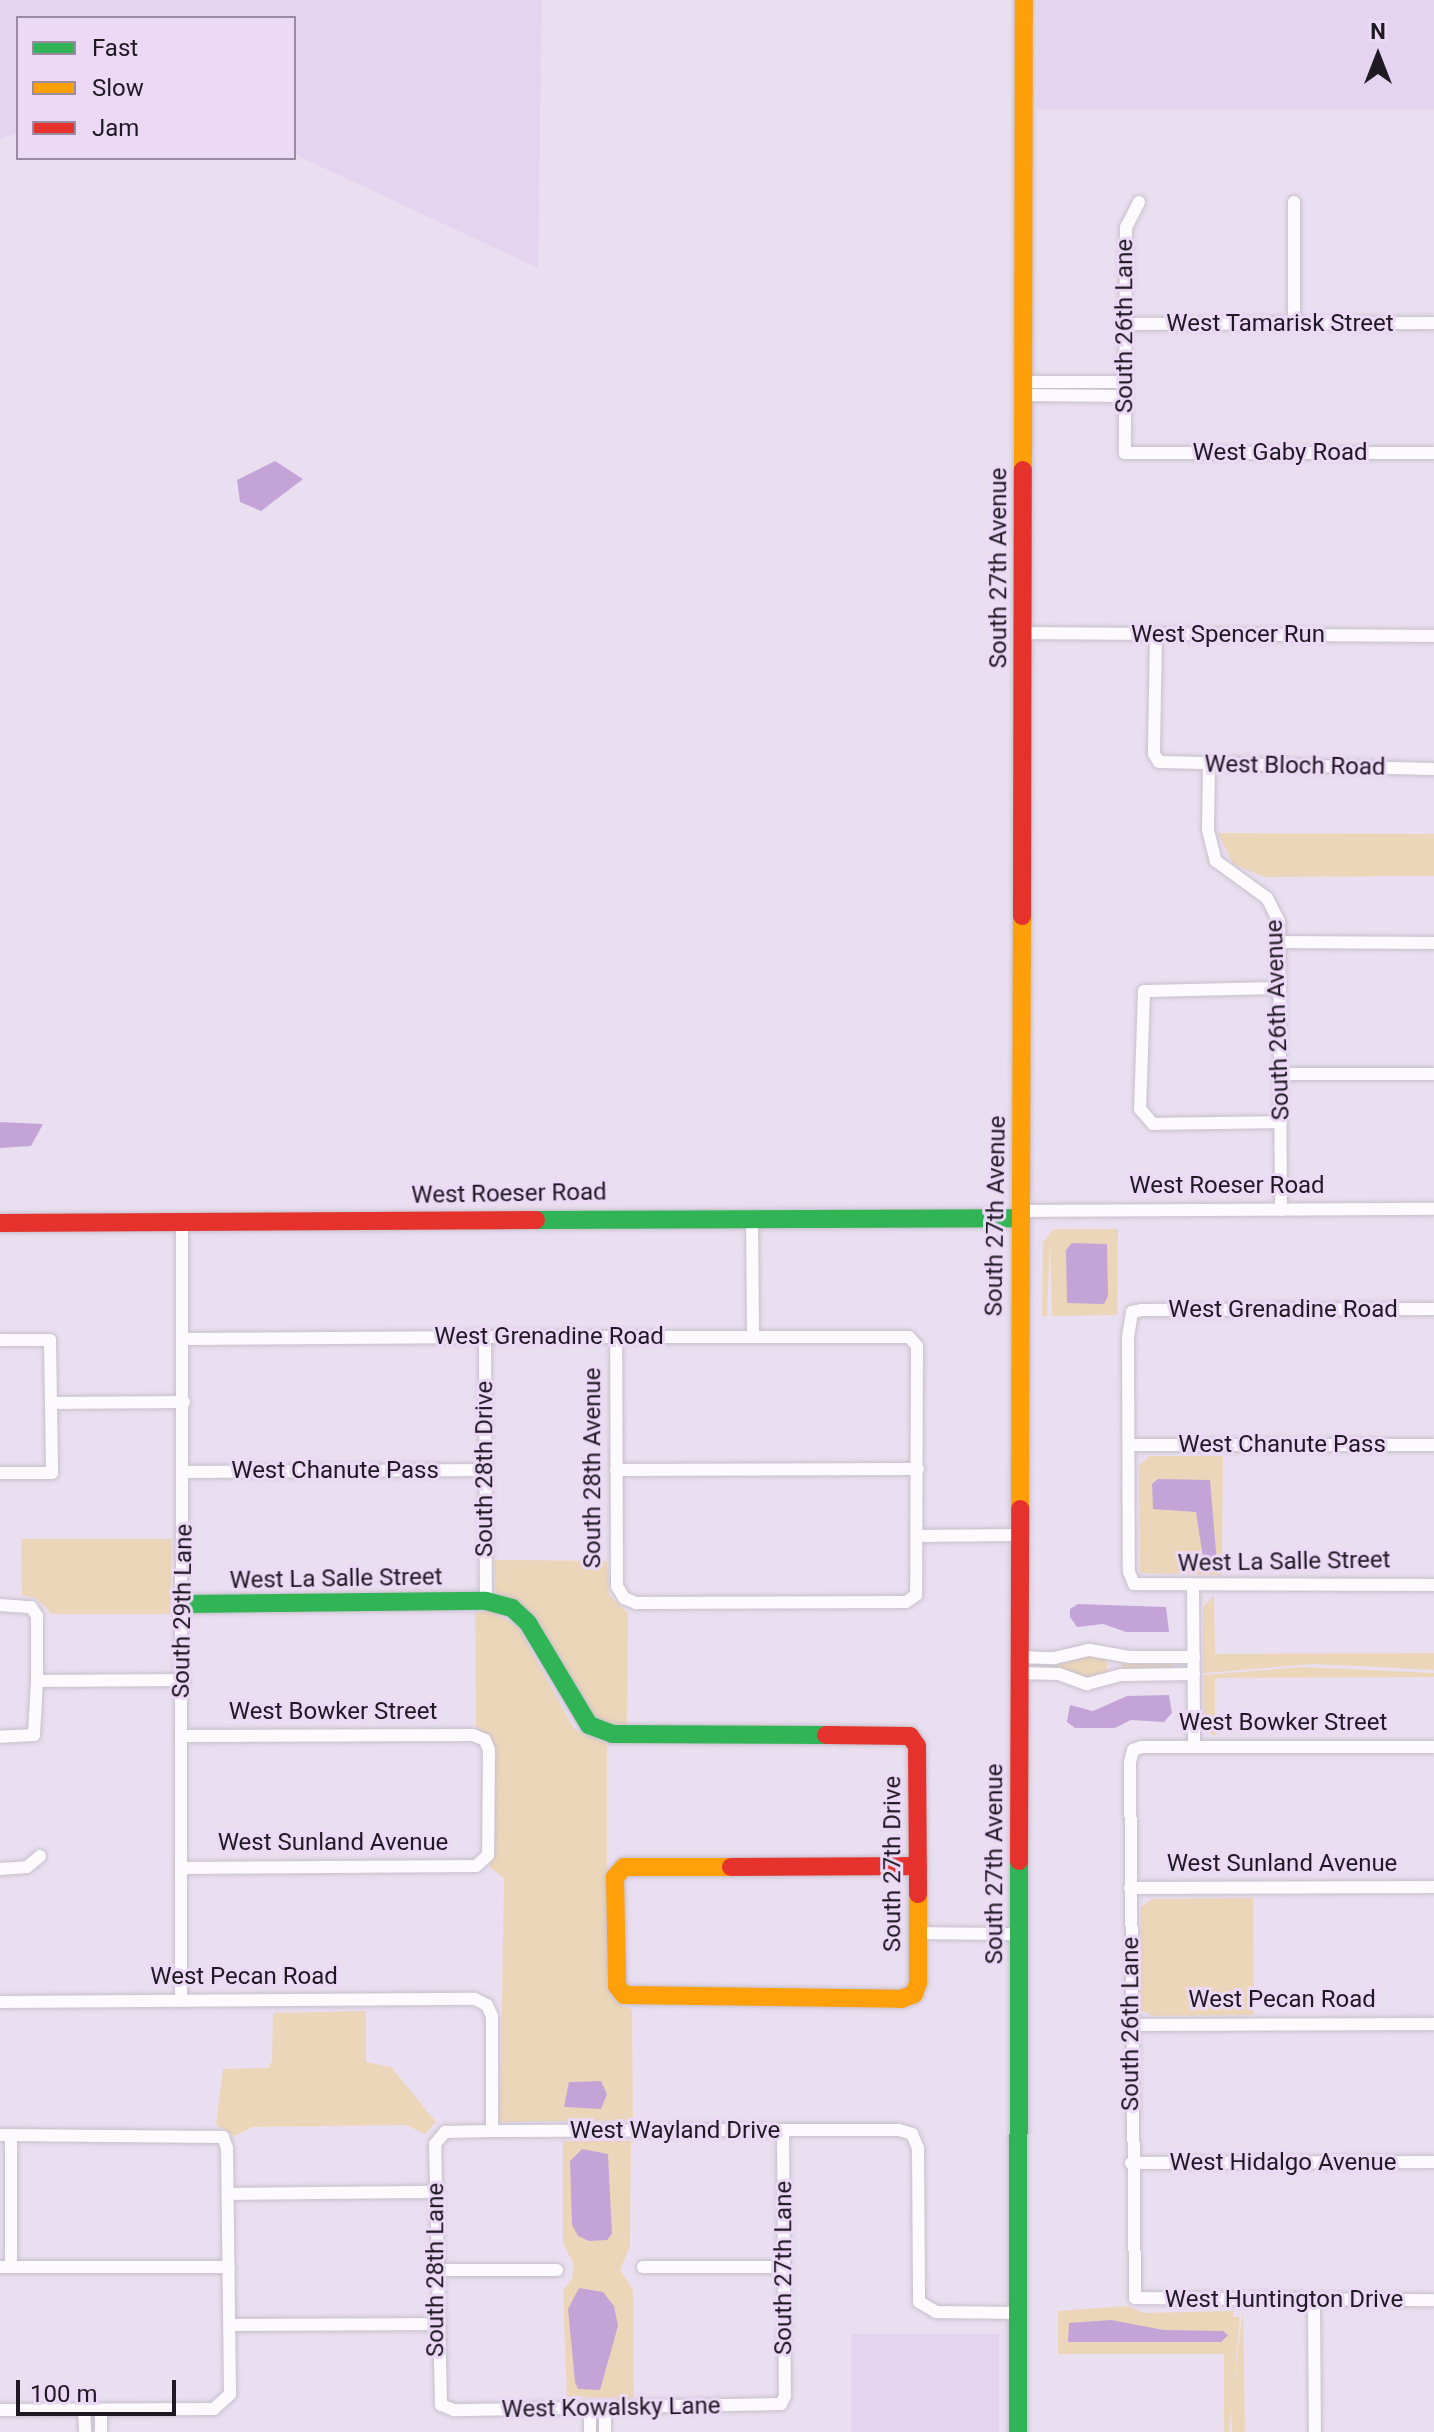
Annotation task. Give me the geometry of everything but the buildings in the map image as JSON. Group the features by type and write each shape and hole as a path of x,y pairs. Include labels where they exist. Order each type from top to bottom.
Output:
{"street":[{"name":"South 27th Avenue","path":"1018,2432 1024,0"},
{"name":"South 26th Lane","path":"1125,453 1126,227 1139,202"},
{"path":"1294,202 1294,324"},
{"name":"West Tamarisk Street","path":"1125,324 1434,323"},
{"path":"1024,389 1125,382"},
{"path":"1024,389 1125,396"},
{"name":"West Gaby Road","path":"1125,453 1434,453"},
{"name":"West Spencer Run","path":"1023,633 1434,636"},
{"name":"West Bloch Road","path":"1156,634 1156,760 1209,765 1434,769"},
{"name":"South 26th Avenue","path":"1209,765 1208,830 1216,861 1267,898 1276,911 1280,942 1281,1210"},
{"path":"1280,942 1434,943"},
{"path":"1280,988 1144,991 1140,1109 1144,1120 1281,1122"},
{"path":"1281,1074 1434,1074"},
{"name":"West Roeser Road","path":"0,1223 1434,1209"},
{"path":"752,1216 753,1337"},
{"name":"South 29th Lane","path":"181,2001 181,1736 185,1604 182,1221"},
{"name":"West Grenadine Road","path":"1130,1445 1132,1312 1434,1309"},
{"name":"South 28th Drive","path":"485,1337 486,1601"},
{"name":"South 28th Avenue","path":"616,1337 617,1586 624,1598 636,1603 906,1602 916,1595 918,1536"},
{"name":"West Grenadine Road","path":"183,1339 915,1339 918,1469"},
{"path":"0,1340 50,1340 52,1473 0,1473"},
{"path":"51,1403 184,1402"},
{"name":"West Chanute Pass","path":"1130,1445 1434,1445"},
{"name":"West La Salle Street","path":"1130,1445 1129,1572 1134,1584 1434,1585"},
{"path":"616,1470 918,1469 918,1536 1018,1535"},
{"name":"West Chanute Pass","path":"184,1472 485,1470"},
{"path":"1193,1586 1194,1747"},
{"name":"West La Salle Street","path":"185,1604 486,1601"},
{"name":"South 27th Drive","path":"486,1601 512,1608 528,1623 575,1709 589,1725 612,1734 910,1736 917,1746 918,1866 918,1933 914,1994 901,1999 624,1995 617,1986 615,1877 624,1867 918,1866"},
{"path":"0,1605 31,1607 37,1616 34,1735 0,1737"},
{"path":"1018,1665 1090,1650 1130,1657 1194,1657"},
{"path":"1018,1665 1087,1684 1121,1675 1194,1674"},
{"path":"37,1681 184,1680"},
{"name":"West Bowker Street","path":"181,1736 473,1735 485,1740 488,1855 483,1861"},
{"name":"West Bowker Street","path":"1133,1750 1434,1747"},
{"name":"South 26th Lane","path":"1133,1750 1130,2025 1135,2298"},
{"path":"0,1869 27,1867 40,1856"},
{"name":"West Sunland Avenue","path":"181,1868 476,1866 483,1861"},
{"name":"West Sunland Avenue","path":"1130,1888 1434,1887"},
{"path":"918,1933 1020,1934"},
{"name":"West Pecan Road","path":"0,2002 475,1999 487,2005 492,2016 492,2131"},
{"name":"West Pecan Road","path":"1130,2025 1434,2024"},
{"name":"West Wayland Drive","path":"439,2136 492,2131 783,2130 912,2134 918,2148 917,2297 923,2308 1019,2313"},
{"name":"South 27th Lane","path":"781,2404 785,2396 783,2130"},
{"path":"0,2410 224,2405 230,2394 230,2325 228,2194 223,2137 6,2135 6,2267 229,2267"},
{"name":"South 28th Lane","path":"439,2136 436,2270 441,2405"},
{"name":"West Hidalgo Avenue","path":"1131,2163 1434,2162"},
{"path":"228,2194 436,2192"},
{"path":"643,2267 785,2267"},
{"path":"436,2270 557,2270"},
{"name":"West Huntington Drive","path":"1135,2298 1434,2300"},
{"path":"1314,2301 1315,2432"},
{"path":"230,2325 437,2324"},
{"name":"West Kowalsky Lane","path":"441,2405 454,2410 781,2404"},
{"path":"590,2408 590,2432"},
{"path":"605,2408 605,2432"},
{"path":"84,2410 85,2432"},
{"path":"101,2410 101,2432"}],"shaded area":[{"path":"0,0 542,0 538,268 296,155 296,16 16,16 16,134 0,139"},
{"path":"1037,0 1434,0 1434,109 1037,109"},
{"path":"275,461 303,479 261,511 240,502 237,480"},
{"path":"1218,833 1434,834 1434,876 1264,877 1233,864"},
{"path":"0,1122 43,1124 31,1146 0,1148"},
{"path":"1054,1229 1118,1229 1117,1315 1052,1316 1050,1238 1047,1316 1042,1316 1043,1242"},
{"path":"1072,1243 1107,1244 1108,1296 1104,1304 1067,1303 1066,1250"},
{"path":"1149,1456 1223,1456 1222,1575 1140,1573 1139,1466"},
{"path":"1158,1479 1210,1480 1217,1563 1204,1564 1196,1512 1153,1509 1152,1484"},
{"path":"21,1539 172,1539 170,1614 52,1614 36,1598 22,1595"},
{"path":"494,1560 607,1561 609,1595 628,1613 627,1724 607,1725 589,1717 526,1608 496,1593"},
{"path":"1214,1595 1215,1654 1434,1653 1434,1670 1314,1664 1203,1673 1203,1607"},
{"path":"1078,1604 1166,1607 1169,1632 1126,1632 1103,1624 1077,1627 1070,1617 1070,1609"},
{"path":"475,1612 494,1612 518,1627 574,1729 607,1744 607,1989 617,2002 632,2010 633,2120 500,2122 504,1878 489,1867 495,1851 495,1745 476,1726"},
{"path":"1091,1655 1107,1660 1107,1674 1085,1678 1048,1668"},
{"path":"1122,1664 1172,1664 1175,1667 1122,1669"},
{"path":"1302,1667 1434,1673 1434,1677 1215,1678 1215,1736 1204,1730 1203,1675"},
{"path":"1169,1695 1172,1713 1164,1722 1131,1720 1115,1728 1075,1728 1067,1722 1070,1705 1093,1711 1127,1696"},
{"path":"1253,1898 1254,2015 1153,2016 1140,2010 1141,1907 1152,1899"},
{"path":"366,2011 366,2062 391,2067 436,2122 425,2134 406,2125 253,2127 234,2136 216,2124 223,2069 268,2068 272,2061 273,2013"},
{"path":"601,2081 607,2094 601,2109 564,2107 569,2082"},
{"path":"563,2141 631,2141 630,2246 620,2270 633,2290 634,2398 567,2397 563,2290 572,2280 574,2265 563,2243"},
{"path":"582,2149 608,2154 612,2234 607,2240 589,2241 578,2236 572,2225 570,2161"},
{"path":"579,2288 603,2292 614,2306 618,2326 600,2390 578,2389 575,2382 568,2309"},
{"path":"1127,2306 1144,2313 1233,2311 1233,2317 1240,2317 1229,2432 1224,2432 1224,2354 1058,2354 1058,2311"},
{"path":"1243,2311 1245,2432 1232,2432 1231,2405"},
{"path":"1111,2320 1164,2330 1223,2331 1228,2335 1221,2342 1068,2342 1069,2323"},
{"path":"851,2334 999,2334 999,2432 851,2432"}],"traffic: fast":[{"path":"536,1220 1019,1218"},
{"path":"185,1604 486,1601 512,1608 528,1623 589,1725 612,1734 826,1735"},
{"path":"1018,2432 1019,1861"}],"traffic: slow":[{"path":"1023,470 1024,0"},
{"path":"1020,1509 1022,916"},
{"path":"731,1867 624,1867 615,1877 617,1986 624,1995 901,1999 914,1994 918,1983 918,1894"}],"traffic: jam":[{"path":"1022,916 1023,470"},
{"path":"0,1223 536,1220"},
{"path":"1019,1861 1020,1509"},
{"path":"826,1735 910,1736 917,1746 918,1894"},
{"path":"731,1867 918,1866"}]}
